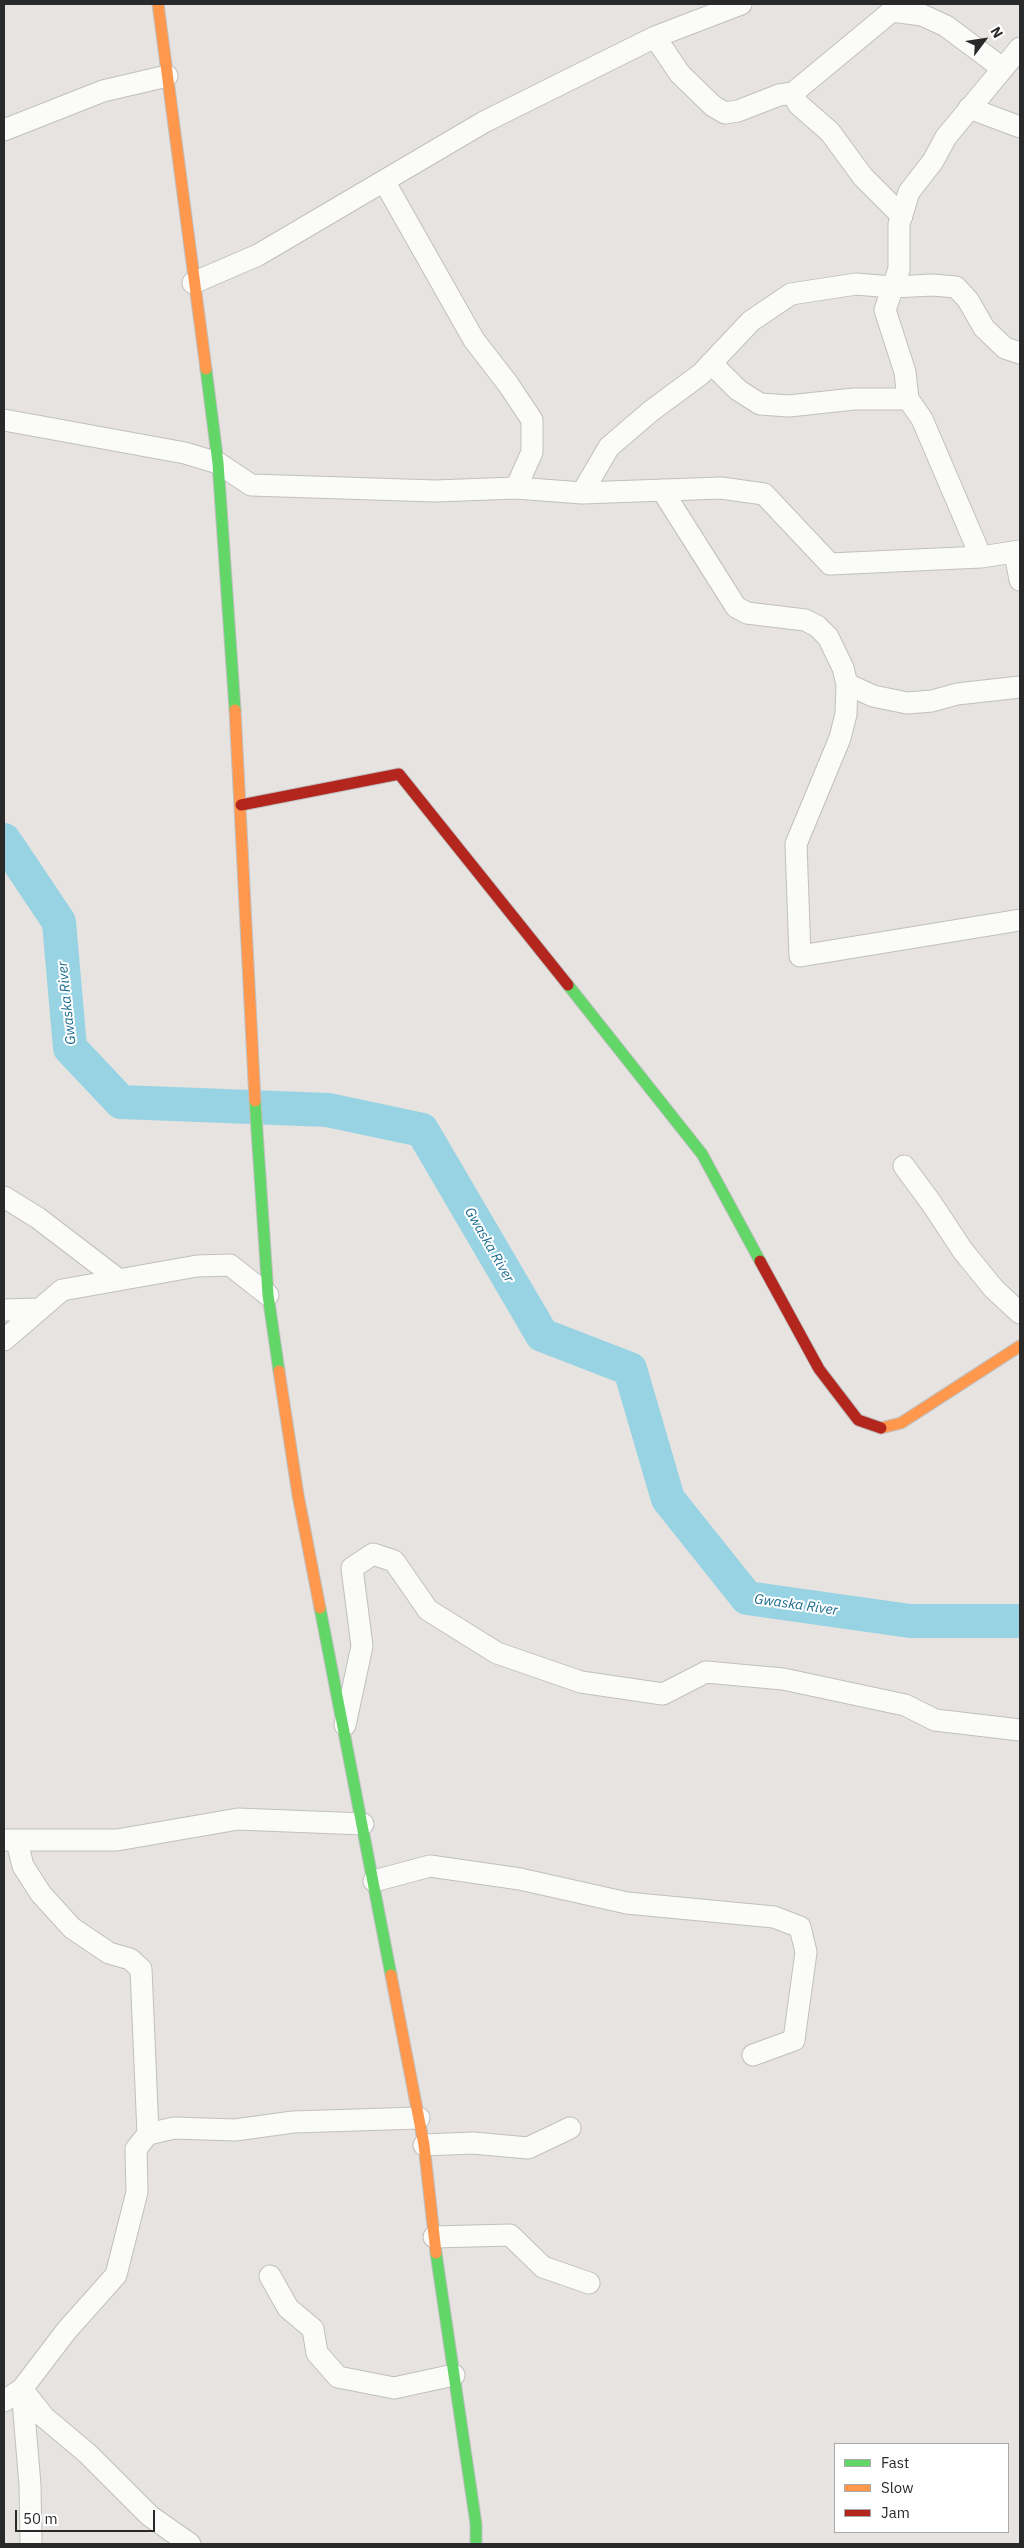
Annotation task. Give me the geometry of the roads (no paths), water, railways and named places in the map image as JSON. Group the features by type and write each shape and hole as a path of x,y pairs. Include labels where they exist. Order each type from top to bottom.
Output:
{"main road":[{"path":"158,4 218,463 241,804 246,950 257,1148 268,1295 298,1495 424,2145 434,2237 476,2524 476,2544"},
{"path":"241,804 399,774 702,1154 819,1369 858,1420 880,1428 901,1423 1020,1346"}],"street":[{"path":"193,283 258,256 484,122 655,37 741,4"},
{"path":"655,37 680,74 713,106 725,113 738,111 779,95 793,93 892,7 922,15 946,26 1002,68"},
{"path":"981,557 922,419 908,399 905,372 885,310 898,269 902,216 909,192 933,161 946,137 1020,48"},
{"path":"4,130 103,91 167,76"},
{"path":"793,93 798,104 830,132 863,177 902,216"},
{"path":"969,108 1020,128"},
{"path":"384,181 474,340 508,384 532,420 532,452 516,488"},
{"path":"582,493 609,447 651,411 701,374 750,321 791,294 856,284 892,287 933,285 956,287 968,300 984,328 1005,348 1020,353"},
{"path":"711,363 738,390 760,404 789,406 854,399 908,399"},
{"path":"4,420 185,453 218,463 251,485 435,491 516,488 582,493 721,488 764,494 830,564 981,557 1018,552 1020,580"},
{"path":"662,490 736,607 747,613 805,620 817,626 828,637 847,684 846,714 840,738 796,844 800,956 1020,920"},
{"path":"847,684 872,696 907,704 932,701 957,694 1020,687"},
{"path":"904,1166 963,1251 994,1289 1020,1313"},
{"path":"4,1198 38,1218 119,1280"},
{"path":"4,1340 62,1290 197,1266 230,1265 268,1295"},
{"path":"4,1310 40,1309"},
{"path":"344,1727 362,1646 352,1568 373,1554 394,1561 428,1610 497,1653 581,1682 663,1694 706,1672 783,1679 905,1705 935,1720 1020,1730"},
{"path":"148,2134 141,1969 130,1959 109,1953 72,1928 41,1894 23,1866 11,1841 117,1840 238,1820 363,1824"},
{"path":"374,1881 430,1866 520,1879 628,1903 774,1917 800,1927 806,1952 794,2040 753,2055"},
{"path":"4,2401 22,2389 66,2330 116,2275 137,2192 136,2149 148,2134 174,2128 235,2130 292,2122 419,2118"},
{"path":"424,2145 473,2143 528,2148 570,2128"},
{"path":"434,2237 510,2235 543,2267 589,2283"},
{"path":"270,2276 288,2308 313,2329 317,2353 338,2377 394,2388 454,2375"},
{"path":"22,2389 30,2485 31,2544"},
{"path":"22,2389 44,2417 88,2454 150,2516 190,2544"}],"waterway":[{"name":"Gwaska River","path":"4,840 59,922 70,1048 121,1102 328,1110 422,1130 542,1335 630,1369 668,1499 747,1598 910,1621 1020,1621"}]}
